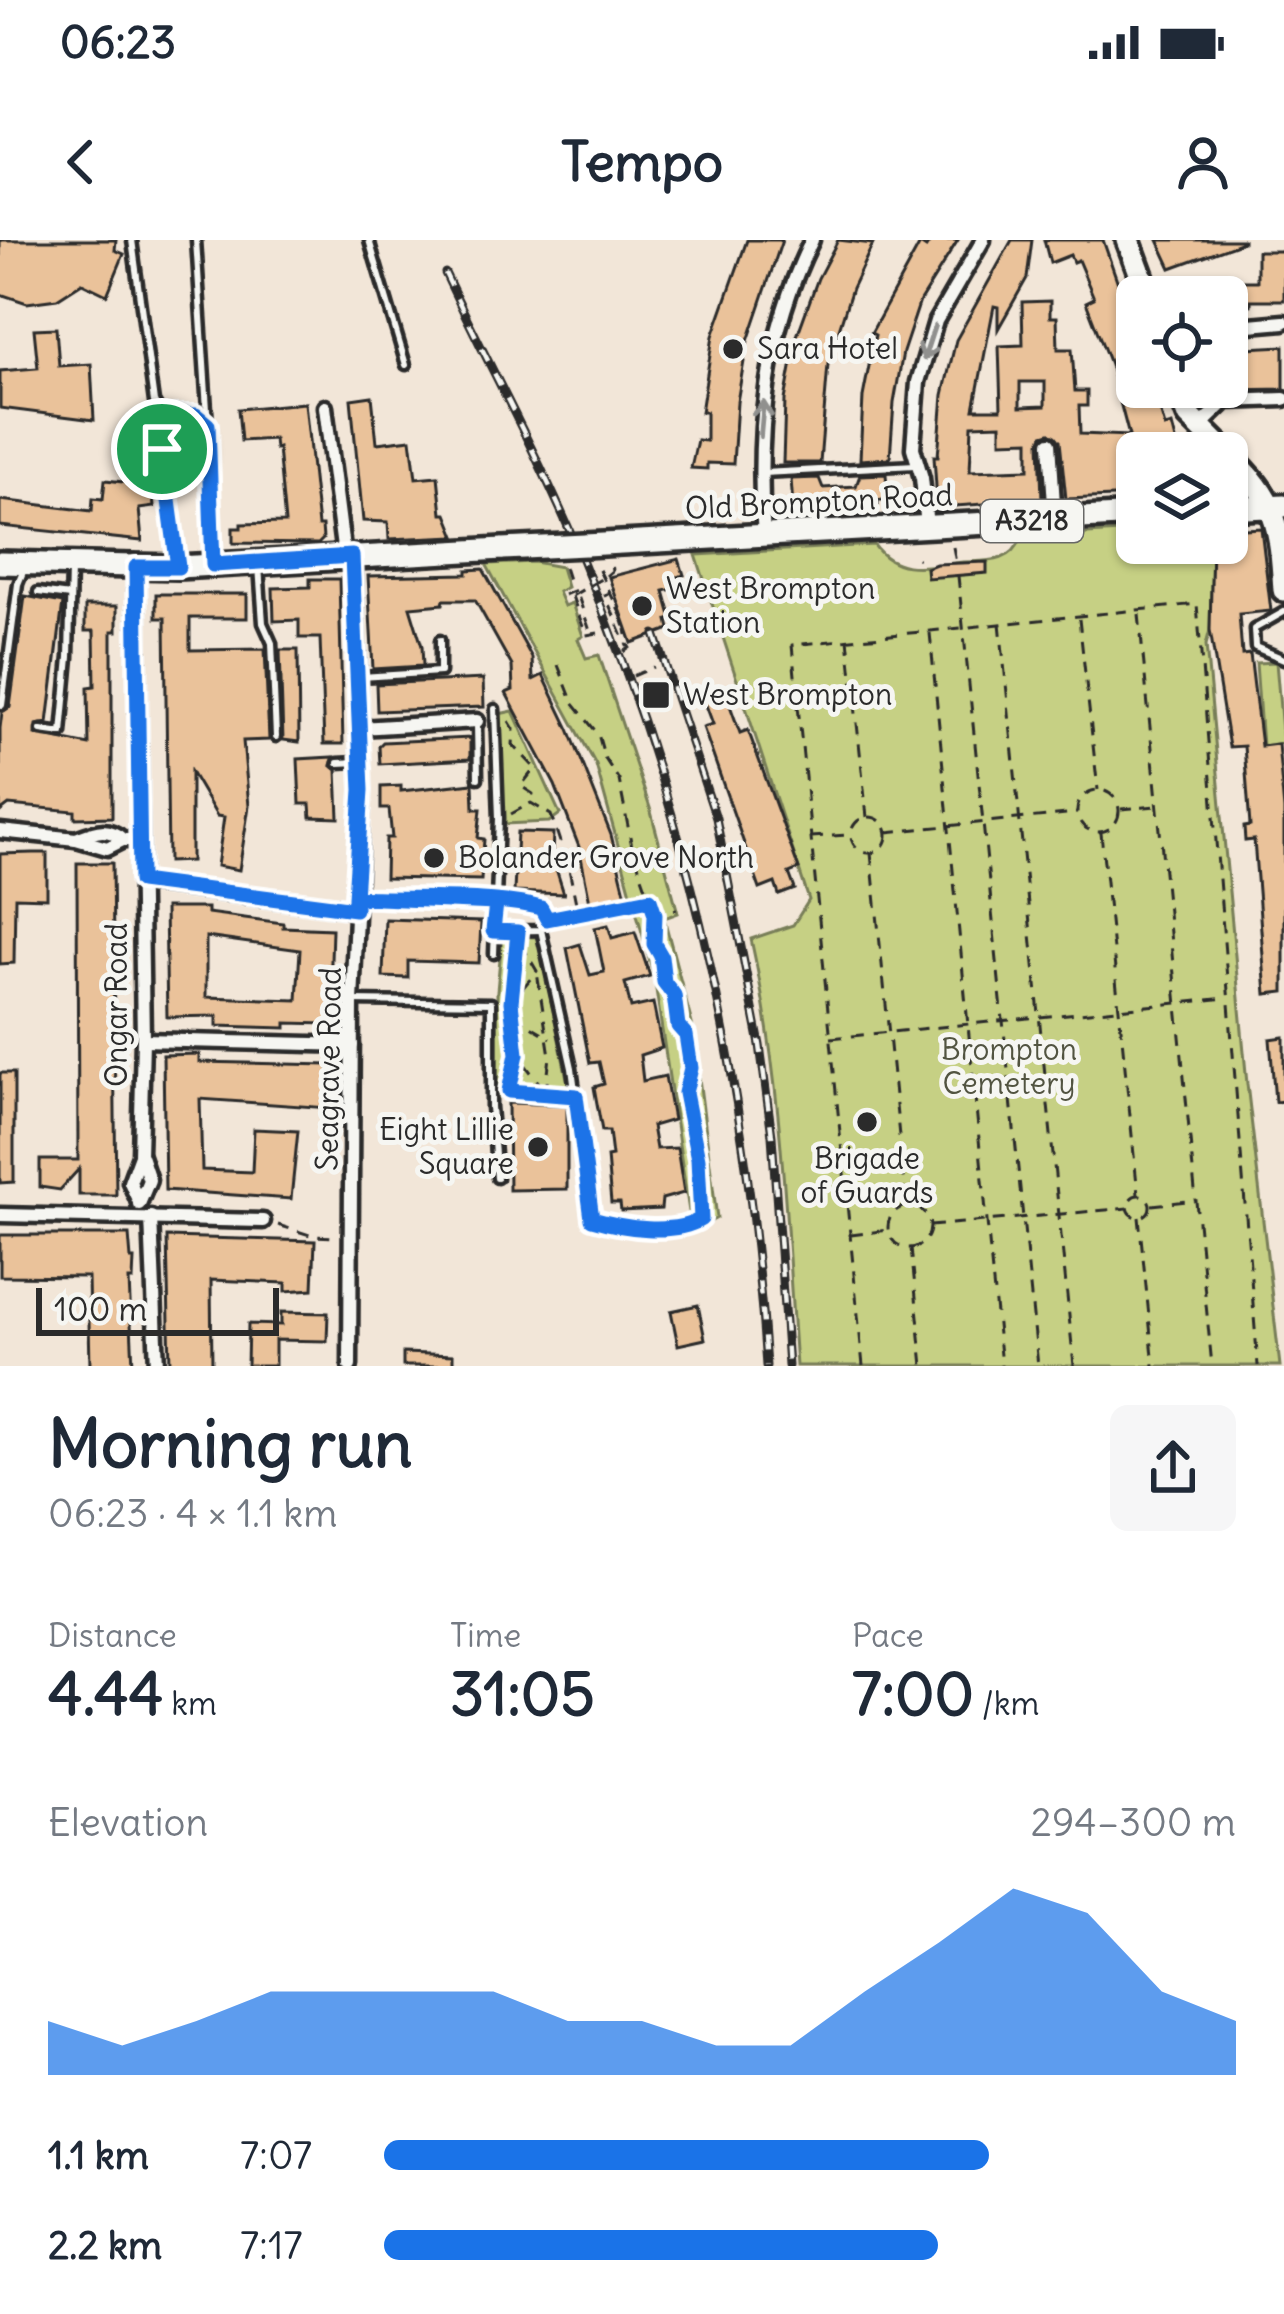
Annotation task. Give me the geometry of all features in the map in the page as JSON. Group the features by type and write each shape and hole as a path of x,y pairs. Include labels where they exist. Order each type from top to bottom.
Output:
{"main road":[{"path":"1128,240 1141,276"},
{"path":"1188,408 1202,432"},
{"path":"1196,432 1198,428"},
{"path":"1248,474 1277,506 1284,590"},
{"name":"Old Brompton Road","path":"348,556 927,526 953,536 1054,520 1116,516"},
{"name":"A3218","path":"0,563 178,567 348,556"}],"street":[{"path":"764,536 759,473 767,374 791,290 812,240"},
{"path":"927,526 922,478 915,465 914,406 924,355 950,293 983,240"},
{"path":"1248,325 1284,322"},
{"path":"1198,428 1226,401 1284,399"},
{"name":"Seagrave Road","path":"325,407 348,556 361,762 352,1001 350,1366"},
{"path":"1050,443 1054,520"},
{"name":"Ongar Road","path":"136,567 142,1040 140,1155 130,1182 143,1212 157,1366"},
{"path":"360,728 477,721"},
{"path":"0,830 76,839 100,830 114,832 123,840 139,840"},
{"path":"140,881 355,903"},
{"path":"142,1040 352,1046"},
{"path":"0,1215 143,1212 267,1221"}],"lane":[{"path":"132,240 154,402 166,423"},
{"path":"196,240 213,565"},
{"path":"369,240 406,365"},
{"path":"178,567 162,449 166,423 173,415 196,415 208,425"},
{"path":"759,473 915,465"},
{"path":"259,562 263,623 272,644 276,737"},
{"path":"2,705 18,584 25,566"},
{"path":"40,730 62,734 71,567"},
{"path":"38,592 70,596"},
{"path":"1284,612 1254,629 1256,647 1284,659"},
{"path":"358,678 440,672 440,640"},
{"path":"494,954 499,818 495,713"},
{"path":"477,721 478,778"},
{"path":"338,763 361,762"},
{"path":"355,903 496,903 541,908 547,919 542,930 576,1096 592,1219"},
{"path":"493,931 542,930"},
{"path":"352,1001 491,1003 496,1178"}],"path":[{"path":"953,536 956,563"},
{"path":"569,594 612,571 611,562"},
{"path":"563,566 569,594 592,634"},
{"path":"624,652 632,650 621,612 599,570 610,593 605,596 630,645"},
{"path":"958,575 1038,1366"},
{"path":"863,1366 792,645 1197,604 1258,1366"},
{"path":"1138,612 1213,1366"},
{"path":"1078,615 1098,790"},
{"path":"1000,623 1074,1366"},
{"path":"930,631 1000,1366"},
{"path":"848,639 867,817"},
{"path":"558,665 573,703 598,734 604,759 619,780 632,847 655,914 654,944 661,956 664,982 674,995 678,1026 686,1035 691,1068 685,1093 698,1159 701,1219 686,1228 615,1226 592,1219"},
{"path":"633,676 654,668"},
{"path":"495,713 513,724 513,745 535,768 521,786 533,794 531,803"},
{"path":"1098,790 1110,794 1120,810 1117,822 1101,833 1082,826 1077,813 1080,800 1098,790"},
{"path":"531,803 551,815 578,913"},
{"path":"499,818 531,803"},
{"path":"1120,810 1158,806"},
{"path":"887,832 1077,813"},
{"path":"867,817 883,822 887,832 882,848 871,854 854,846 851,835 857,821 867,817"},
{"path":"1101,833 1138,1194"},
{"path":"809,837 851,835"},
{"path":"871,854 906,1207"},
{"path":"547,919 650,899"},
{"path":"655,914 677,909"},
{"path":"518,932 537,971 548,1039 546,1092"},
{"path":"509,1091 517,1054 511,1002 518,932"},
{"path":"511,1002 537,971 550,967"},
{"path":"831,1038 1229,998"},
{"path":"511,1002 521,1020 548,1039 564,1035"},
{"path":"517,1054 546,1092"},
{"path":"501,1091 576,1096"},
{"path":"1138,1194 1148,1198 1150,1206 1146,1215 1138,1217"},
{"path":"1128,1208 1138,1194"},
{"path":"1150,1206 1197,1200"},
{"path":"906,1207 920,1209 930,1226 927,1238 911,1248 894,1241 888,1230 895,1212 906,1207"},
{"path":"930,1226 1128,1208 1138,1217 1154,1366"},
{"path":"267,1221 313,1236 333,1237"},
{"path":"849,1235 888,1230"},
{"path":"911,1248 922,1366"}],"green space":[{"name":"Brompton Cemetery","path":"1116,532 1116,564 1212,564 1206,645 1247,1084 1280,1366 796,1366 776,1098 751,939 793,925 809,900 696,555 874,545 893,562 927,566 998,559 1012,553 1021,538"},
{"path":"534,562 561,567 567,587 558,592 564,606 572,603 586,658 599,655 650,808 678,913 664,918 692,1024 717,1218 692,1232 654,976 596,765 486,564"},
{"path":"1276,662 1283,743 1262,746 1256,663"},
{"path":"513,711 560,814 549,822 504,824 499,714"},
{"path":"502,936 538,937 571,1098 497,1097"}],"building":[{"path":"0,240 116,240 115,250 124,254 107,295 82,283 57,299 27,303 0,294"},
{"path":"747,240 782,240 747,344 733,464 691,468 697,440 706,441 706,412 701,412 713,336"},
{"path":"838,240 873,244 852,288 828,364 820,463 783,463 785,400 797,336"},
{"path":"931,240 958,240 920,301 903,352 890,458 860,460 863,397 875,335 871,333 920,244 926,248"},
{"path":"1012,240 1032,240 1027,278 998,329 998,307 994,306 974,409 1001,409 999,346 1023,345 1022,302 1050,301 1050,317 1057,317 1058,349 1072,349 1075,391 1087,391 1087,406 1079,406 1080,434 1116,435 1116,497 1066,499 1060,441 1050,433 1040,442 1042,500 941,507 934,456 938,456 943,395 956,340","holes":["1020,382 1045,382 1045,406 1020,407","1001,424 1001,441 1029,440 1029,469 970,471 972,425"]},
{"path":"1044,240 1103,240 1116,277 1116,387 1086,302 1094,298 1078,260 1073,262 1070,255 1050,263"},
{"path":"1158,240 1243,240 1243,242 1171,268"},
{"path":"1257,251 1284,251 1284,300 1251,300 1248,305 1248,281 1257,281"},
{"path":"56,328 59,366 91,364 94,420 0,408 0,371 38,368 34,329"},
{"path":"1284,346 1284,389 1248,390 1248,348"},
{"path":"372,396 377,443 411,439 416,478 438,476 442,514 447,514 456,536 389,539 388,522 363,521 351,399"},
{"path":"305,403 323,539 318,544 233,543 233,528 241,524 285,523 278,448 274,439 241,441 238,409"},
{"path":"1122,408 1159,408 1165,427 1172,425 1174,432 1128,432"},
{"path":"150,468 154,507 139,509 142,541 0,526 0,500 92,511 93,498 103,499 105,480 124,482 125,470"},
{"path":"886,474 888,500 878,500 878,505 793,506 791,479 819,478 823,488 856,486 860,475"},
{"path":"1261,528 1271,611 1239,614 1242,655 1250,654 1261,746 1278,744 1284,810 1284,992 1266,994 1254,840 1245,841 1244,827 1250,826 1244,746 1229,747 1210,630 1212,564 1248,564 1248,529"},
{"name":"West Brompton Station","path":"679,559 684,575 670,579 673,589 664,591 670,629 632,643 609,577"},
{"path":"987,562 987,573 927,578 926,568 936,564"},
{"path":"483,569 532,658 533,680 543,675 569,729 611,835 626,896 590,902 579,847 555,785 506,693 513,690 512,666 475,600 410,607 423,666 373,669 368,576 467,574 467,570"},
{"path":"310,579 339,579 343,744 324,744 320,638 299,638 299,620 274,621 273,588 310,587"},
{"path":"156,594 247,594 247,618 190,618 190,650 265,649 269,740 243,741 249,806 239,870 217,866 224,817 217,816 191,772 191,861 168,862 165,618 156,618"},
{"path":"25,596 63,603 48,723 36,725 35,734 89,745 94,631 85,631 85,606 117,606 117,631 112,631 112,817 75,818 75,811 9,805 0,812 0,728 2,712 10,707"},
{"path":"280,650 298,650 299,742 283,740"},
{"path":"483,679 484,707 377,711 376,684"},
{"path":"724,689 740,733 748,730 799,869 789,873 795,889 779,895 775,883 760,889 703,727 713,724 703,697"},
{"path":"470,738 470,759 380,764 383,742"},
{"path":"334,757 331,765 337,770 339,818 311,817 310,804 300,804 298,759"},
{"name":"Bolander Grove North","path":"473,783 474,809 481,809 478,838 484,839 481,880 385,878 386,838 392,838 389,809 381,809 381,787 401,786 401,791"},
{"path":"517,832 553,833 552,856 564,894 514,892"},
{"path":"47,853 47,898 15,897 14,963 0,964 0,854"},
{"path":"77,863 112,863 116,1195 79,1195 79,1169 60,1190 40,1187 40,1160 78,1160"},
{"path":"165,908 207,908 207,913 283,923 283,927 332,929 329,1024 217,1026 217,1016 167,1017","holes":["206,937 300,950 297,1000 206,997"]},
{"path":"385,919 481,922 479,963 408,961 408,978 383,977"},
{"path":"608,925 612,938 635,932 650,976 625,983 631,1008 653,1003 662,1048 640,1055 643,1081 665,1076 673,1120 652,1126 656,1149 677,1148 684,1193 662,1199 661,1209 621,1211 620,1203 611,1203 609,1131 602,1131 594,1087 604,1084 599,1062 590,1063 567,948 580,944 590,975 604,972 595,928"},
{"path":"1284,1037 1284,1101 1275,1102 1270,1039"},
{"path":"199,1054 199,1062 329,1065 329,1108 200,1099 202,1170 252,1172 254,1129 298,1131 291,1199 165,1190 163,1055"},
{"path":"0,1073 14,1073 14,1182 0,1183"},
{"name":"Eight Lillie Square","path":"508,1103 567,1105 567,1189 509,1190"},
{"path":"0,1235 129,1235 134,1259 133,1280 129,1280 133,1366 90,1366 88,1277 0,1276"},
{"path":"167,1237 315,1241 313,1289 286,1291 286,1283 211,1280 212,1366 170,1366"},
{"path":"698,1305 705,1339 678,1345 671,1311"},
{"path":"281,1312 328,1313 327,1341 275,1340 275,1366 247,1366 248,1324 281,1325"},
{"path":"403,1353 453,1355 453,1366 403,1366"}],"railway":[{"path":"445,273 579,552 618,650 682,850 707,951 745,1157 766,1366"},
{"path":"655,634 716,818 760,1045 772,1136 788,1366"}],"place":[{"name":"Sara Hotel","path":"733,349"},
{"name":"West Brompton Station","path":"642,606"},
{"name":"West Brompton","path":"656,695"},
{"name":"Bolander Grove North","path":"434,858"},
{"name":"Brigade of Guards","path":"867,1122"},
{"name":"Eight Lillie Square","path":"538,1147"}],"route":[{"path":"162,449 166,423 173,415 196,415 208,425 213,565 352,556 362,790 355,897 530,904 541,908 547,919 650,899 664,982 674,995 678,1026 686,1035 691,1068 685,1093 698,1159 701,1219 686,1228 615,1226 592,1219 576,1096 509,1091 517,1054 511,1002 518,932 493,931 496,903 355,897 355,909 140,881 136,567 178,567 162,449"}]}
